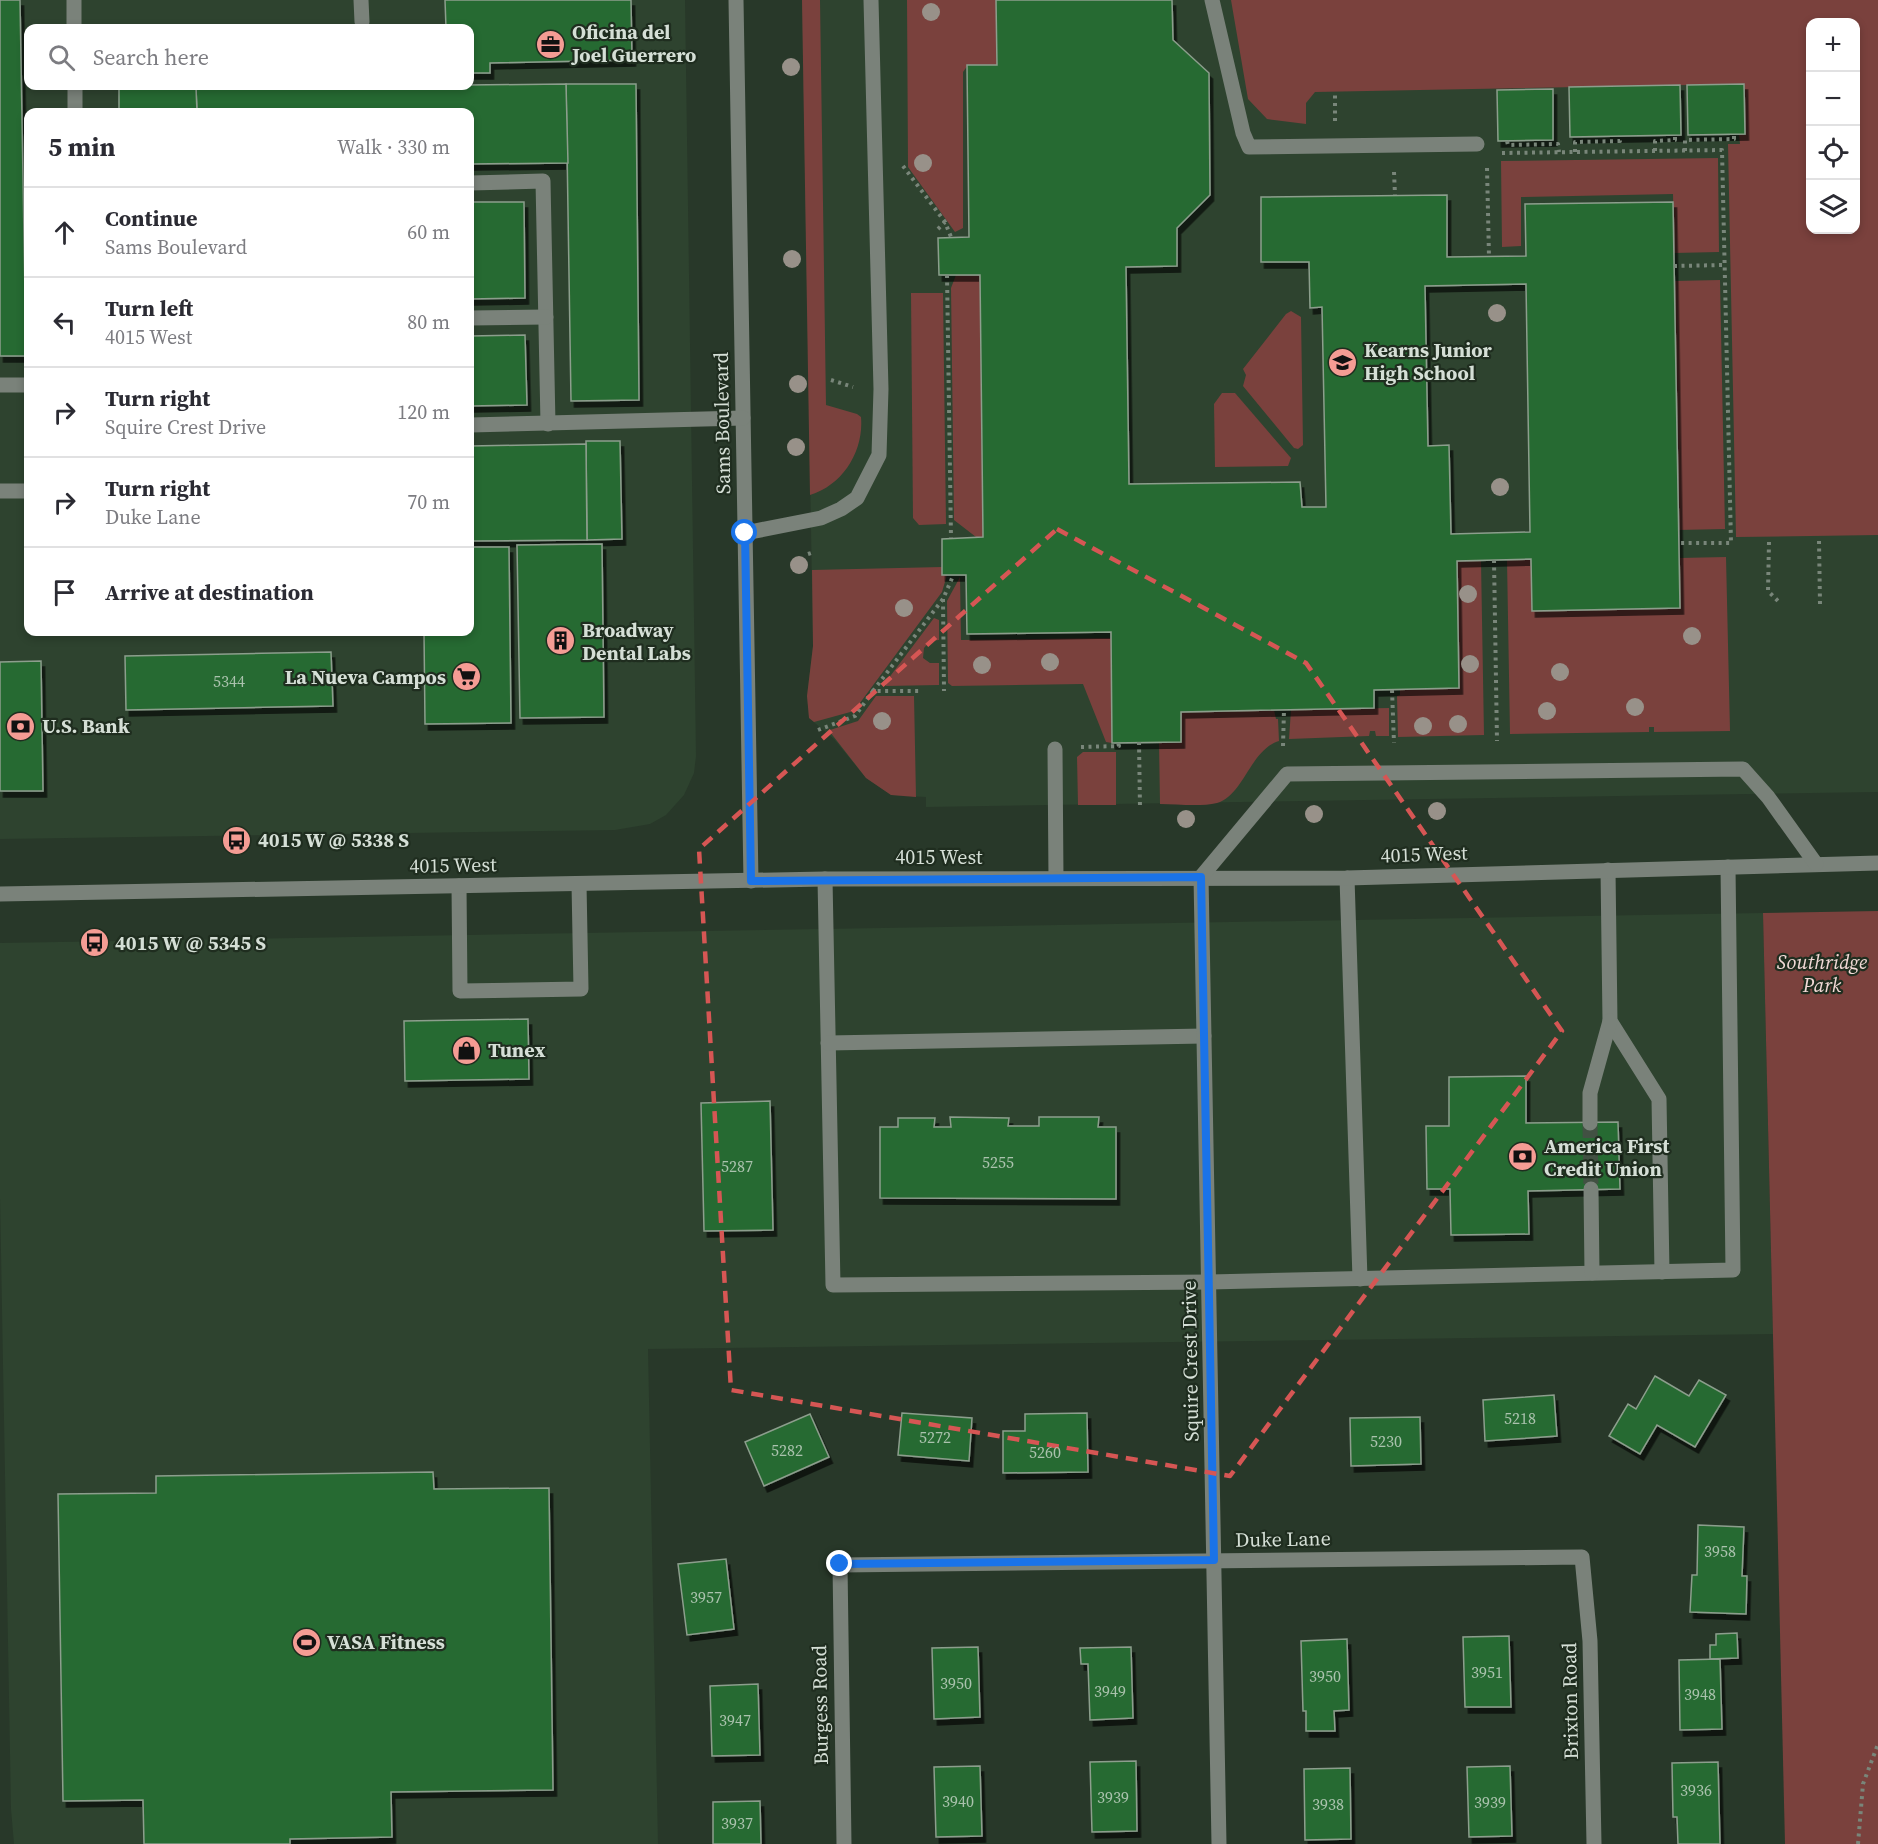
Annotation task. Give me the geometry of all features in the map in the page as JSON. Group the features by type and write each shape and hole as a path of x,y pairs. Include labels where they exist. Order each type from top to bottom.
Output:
{"street":[{"path":"74,0 74,24"},
{"path":"361,0 362,22"},
{"name":"Sams Boulevard","path":"736,0 751,881"},
{"path":"745,533 821,518 841,509 857,498 879,455 881,398 871,0"},
{"path":"1212,0 1240,122 1249,147 1477,144"},
{"path":"75,90 75,108"},
{"path":"474,183 543,182 548,424"},
{"path":"474,318 546,317"},
{"path":"0,385 24,385"},
{"path":"474,425 743,418"},
{"path":"0,491 24,491"},
{"path":"1055,749 1056,878"},
{"path":"1201,877 1287,774 1743,769 1768,797 1816,864"},
{"name":"4015 West","path":"0,894 825,879 1347,878 1878,863"},
{"path":"825,879 833,1285 1210,1282 1733,1270 1728,867"},
{"path":"1590,1123 1590,1094 1610,1021 1608,870"},
{"name":"Squire Crest Drive","path":"1201,877 1219,1844"},
{"path":"1347,878 1360,1279"},
{"path":"459,886 460,991 581,989 579,884"},
{"path":"1610,1021 1659,1099 1662,1272"},
{"path":"828,1043 1204,1036"},
{"path":"1591,1190 1592,1273"},
{"name":"Duke Lane","path":"840,1564 1582,1557"},
{"name":"Brixton Road","path":"1582,1557 1590,1641 1594,1844"},
{"name":"Burgess Road","path":"840,1564 844,1844"}],"path":[{"path":"1656,151 1655,141 1675,140 1675,135"},
{"path":"1685,151 1685,140 1734,139 1734,135"},
{"path":"1575,152 1575,142 1620,141 1620,136"},
{"path":"1508,141 1508,145 1558,144 1559,152"},
{"path":"1500,153 1722,150 1731,543 1678,543"},
{"path":"1487,162 1489,257"},
{"path":"902,164 945,222 951,237"},
{"path":"1394,164 1395,195"},
{"path":"938,229 945,222"},
{"path":"1674,266 1725,265"},
{"path":"947,275 945,284 948,532 951,538"},
{"path":"831,380 857,388"},
{"path":"1819,541 1820,603"},
{"path":"1768,542 1768,591 1781,604"},
{"path":"1494,560 1497,741"},
{"path":"818,730 855,716 943,599 953,576"},
{"path":"943,599 944,691"},
{"path":"1392,690 1394,743"},
{"path":"873,691 920,691"},
{"path":"1283,746 1284,710"},
{"path":"1077,748 1119,746 1118,742"},
{"path":"1139,742 1140,808"},
{"path":"1858,1844 1863,1784 1878,1744"}],"highlighted area":[{"path":"1057,529 1306,663 1562,1031 1230,1476 731,1390 699,849"}],"shaded area":[{"path":"0,0 685,0 696,756 694,773 684,795 666,815 650,824 615,830 0,839"},
{"name":"Kearns Junior High School","path":"802,0 1878,0 1878,792 926,807 926,797 891,795 866,778 834,739 809,718 807,696 813,646"},
{"path":"1763,913 1773,1334 648,1349 658,1844 14,1844 11,1809 0,1197 0,943"}],"green space":[{"path":"802,0 820,0 826,405 861,417 859,442 849,465 832,483 810,495"},
{"path":"907,0 996,0 997,65 968,65 963,72 963,228 955,232 908,167"},
{"path":"1231,0 1878,0 1878,535 1736,537 1728,144 1740,144 1739,134 1745,134 1744,84 1315,92 1306,103 1306,124 1267,119 1248,99"},
{"path":"1718,158 1719,252 1674,253 1673,194 1521,197 1521,246 1502,247 1501,161"},
{"path":"956,275 980,275 983,537 976,537 954,520 951,288"},
{"path":"1720,280 1725,529 1678,530 1674,281"},
{"path":"911,293 943,293 946,524 919,525 913,518"},
{"path":"1291,311 1301,317 1303,445 1298,449 1294,448 1243,386 1246,375 1243,369 1286,314"},
{"path":"1222,393 1235,393 1291,458 1288,466 1215,467 1214,404"},
{"path":"1726,557 1730,731 1654,732 1654,727 1649,727 1649,732 1510,734 1507,560 1531,559 1532,611 1679,608 1679,558"},
{"path":"1457,561 1481,561 1484,735 1398,737 1397,696 1400,695 1400,689 1459,688"},
{"path":"942,567 942,575 947,575 942,592 854,711 814,722 809,718 807,696 813,646 812,570"},
{"path":"960,577 961,640 1111,638 1112,743 1106,742 1083,684 952,686 948,683 947,601"},
{"path":"934,618 939,620 939,640 930,641 924,648 923,658 930,663 939,663 939,685 886,686 885,683"},
{"path":"876,696 914,696 916,797 891,795 866,778 830,732 830,730 858,721"},
{"path":"1389,708 1389,736 1376,736 1375,731 1370,731 1369,736 1289,739 1291,710"},
{"path":"1274,710 1276,719 1278,719 1279,741 1261,753 1234,791 1226,798 1217,803 1203,805 1160,804 1159,742 1181,742 1181,712"},
{"path":"1083,752 1116,752 1116,805 1078,805 1077,757"},
{"name":"Southridge Park","path":"1878,911 1878,1844 1785,1844 1763,913"}],"building":[{"path":"0,0 20,0 24,356 0,356"},
{"name":"Oficina del Joel Guerrero","path":"445,0 631,0 632,60 490,63 490,73 474,73 474,24 446,24"},
{"path":"996,0 1172,0 1173,40 1209,73 1210,195 1177,228 1177,266 1126,267 1129,484 1300,482 1302,507 1326,507 1322,307 1310,308 1309,262 1261,262 1261,197 1447,195 1447,257 1526,256 1525,204 1673,202 1680,608 1532,611 1531,559 1457,561 1459,688 1374,690 1374,708 1181,712 1181,742 1112,743 1111,632 967,634 966,575 942,575 942,539 983,537 980,275 939,275 938,238 969,237 967,65 997,65","holes":["1526,284 1530,532 1451,534 1449,445 1428,446 1425,286"]},
{"path":"566,84 636,84 639,400 571,401"},
{"path":"566,84 568,163 474,164 474,108 197,108 196,90 474,90 474,85"},
{"path":"1744,84 1745,134 1688,135 1687,85"},
{"path":"1680,85 1681,135 1570,137 1569,87"},
{"path":"1553,89 1553,140 1498,141 1497,90"},
{"path":"119,90 196,90 197,108 119,108"},
{"path":"474,202 524,202 525,298 474,299"},
{"path":"525,335 527,405 474,406 474,336"},
{"path":"586,441 620,441 622,539 587,540"},
{"path":"586,444 587,540 474,541 474,446"},
{"name":"Broadway Dental Labs","path":"602,544 604,717 520,718 517,545"},
{"name":"La Nueva Campos","path":"474,547 509,547 511,723 425,724 424,636 474,636"},
{"path":"331,652 333,706 126,710 125,656"},
{"name":"U.S. Bank","path":"41,661 43,791 0,791 0,662"},
{"name":"Tunex","path":"528,1019 529,1079 405,1081 404,1021"},
{"name":"America First Credit Union","path":"1526,1076 1526,1123 1618,1122 1620,1189 1528,1191 1529,1234 1451,1235 1450,1189 1427,1189 1426,1126 1449,1126 1449,1077"},
{"path":"770,1101 773,1230 704,1231 701,1103"},
{"path":"950,1117 1009,1118 1008,1126 1039,1126 1039,1117 1099,1117 1098,1127 1116,1127 1116,1199 880,1198 880,1127 898,1127 898,1118 935,1118 934,1127 951,1127"},
{"path":"1655,1376 1689,1396 1699,1380 1726,1395 1695,1447 1657,1425 1640,1454 1609,1436 1628,1404 1636,1409"},
{"path":"1554,1395 1557,1436 1485,1441 1483,1400"},
{"path":"902,1413 972,1418 969,1461 898,1455"},
{"path":"1087,1413 1088,1472 1003,1473 1003,1431 1025,1431 1025,1414"},
{"path":"810,1414 829,1457 764,1486 745,1442"},
{"path":"1420,1417 1421,1464 1351,1466 1350,1418"},
{"name":"VASA Fitness","path":"433,1472 434,1489 549,1488 553,1790 391,1792 392,1837 290,1839 290,1844 144,1844 143,1800 63,1801 58,1494 156,1493 156,1476"},
{"path":"1698,1525 1744,1527 1742,1576 1747,1576 1746,1614 1690,1612 1692,1575 1697,1575"},
{"path":"726,1559 734,1629 687,1635 678,1564"},
{"path":"1737,1633 1738,1658 1710,1659 1710,1645 1716,1645 1716,1634"},
{"path":"1509,1636 1511,1707 1465,1707 1463,1637"},
{"path":"1347,1639 1349,1710 1334,1711 1335,1731 1306,1731 1306,1711 1303,1711 1301,1641"},
{"path":"978,1647 980,1717 934,1719 932,1648"},
{"path":"1131,1647 1133,1718 1090,1720 1088,1664 1081,1664 1080,1648"},
{"path":"1720,1659 1722,1729 1680,1730 1679,1660"},
{"path":"758,1684 760,1755 712,1756 710,1686"},
{"path":"1136,1761 1137,1831 1092,1832 1090,1762"},
{"path":"1718,1762 1720,1844 1678,1844 1677,1817 1673,1817 1672,1763"},
{"path":"980,1766 982,1836 936,1837 934,1767"},
{"path":"1510,1766 1512,1836 1469,1837 1467,1767"},
{"path":"1350,1768 1351,1839 1305,1840 1304,1769"},
{"path":"760,1801 761,1844 713,1844 713,1802"}],"tunnel":[{"path":"1590,1123 1591,1189"}],"place":[{"name":"Oficina del Joel Guerrero","path":"551,44"},
{"name":"Kearns Junior High School","path":"1343,362"},
{"name":"Broadway Dental Labs","path":"561,641"},
{"name":"La Nueva Campos","path":"467,677"},
{"name":"U.S. Bank","path":"21,726"},
{"name":"4015 W @ 5338 S","path":"237,840"},
{"name":"4015 W @ 5345 S","path":"94,943"},
{"name":"Tunex","path":"467,1050"},
{"name":"America First Credit Union","path":"1523,1157"},
{"name":"VASA Fitness","path":"306,1642"}],"route":[{"path":"745,533 751,881 1201,877 1214,1560 840,1564"}]}
